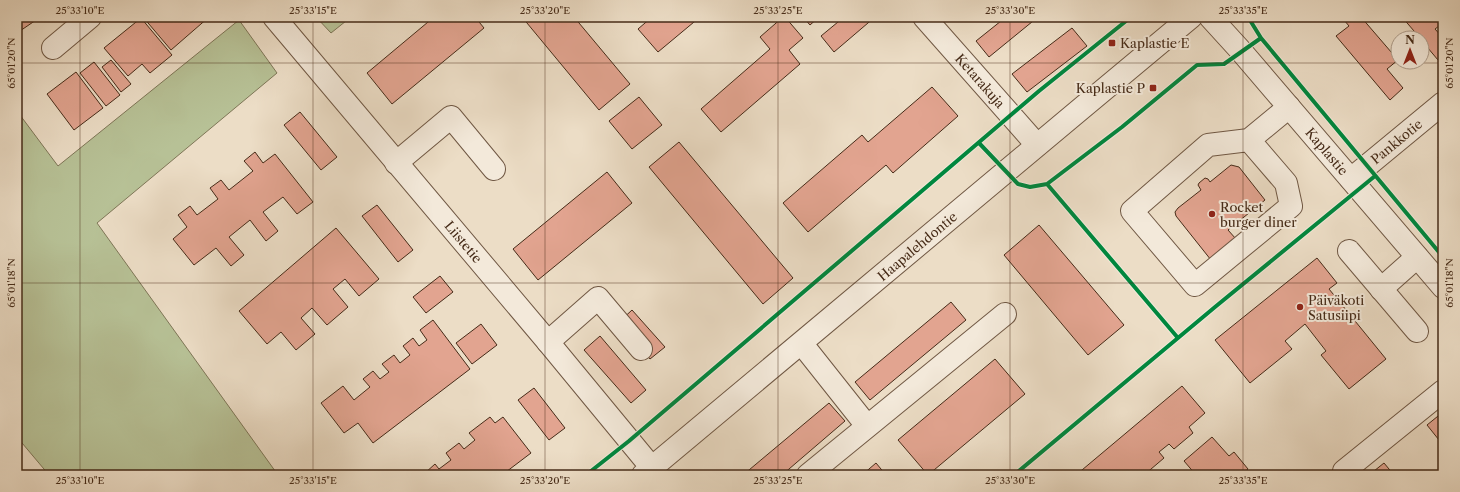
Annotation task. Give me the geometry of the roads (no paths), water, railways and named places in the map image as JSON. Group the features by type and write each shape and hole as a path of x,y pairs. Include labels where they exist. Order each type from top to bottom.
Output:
{"street":[{"path":"53,48 90,17"},
{"name":"Liistetie","path":"274,17 548,342 648,471"},
{"name":"Ketarakuja","path":"924,17 1037,145"},
{"name":"Haapalehdontie","path":"648,471 802,344 1191,17"},
{"name":"Kaplastie","path":"1210,17 1443,287"},
{"name":"Pankkotie","path":"1351,179 1443,103"},
{"path":"1250,140 1286,183 1292,206 1195,285 1132,211 1208,145 1250,140 1289,107"},
{"path":"396,162 451,117 494,169"},
{"path":"1349,251 1417,331"},
{"path":"1381,289 1417,257"},
{"path":"548,342 598,298 641,349"},
{"path":"808,475 1005,314"},
{"path":"802,344 868,426"},
{"path":"1344,471 1443,391"}],"place":[{"name":"Kaplastie E","path":"1112,43"},
{"name":"Kaplastie P","path":"1153,88"},
{"name":"Rocket burger diner","path":"1212,214"},
{"name":"Päiväkoti Satusiipi","path":"1300,307"}]}
